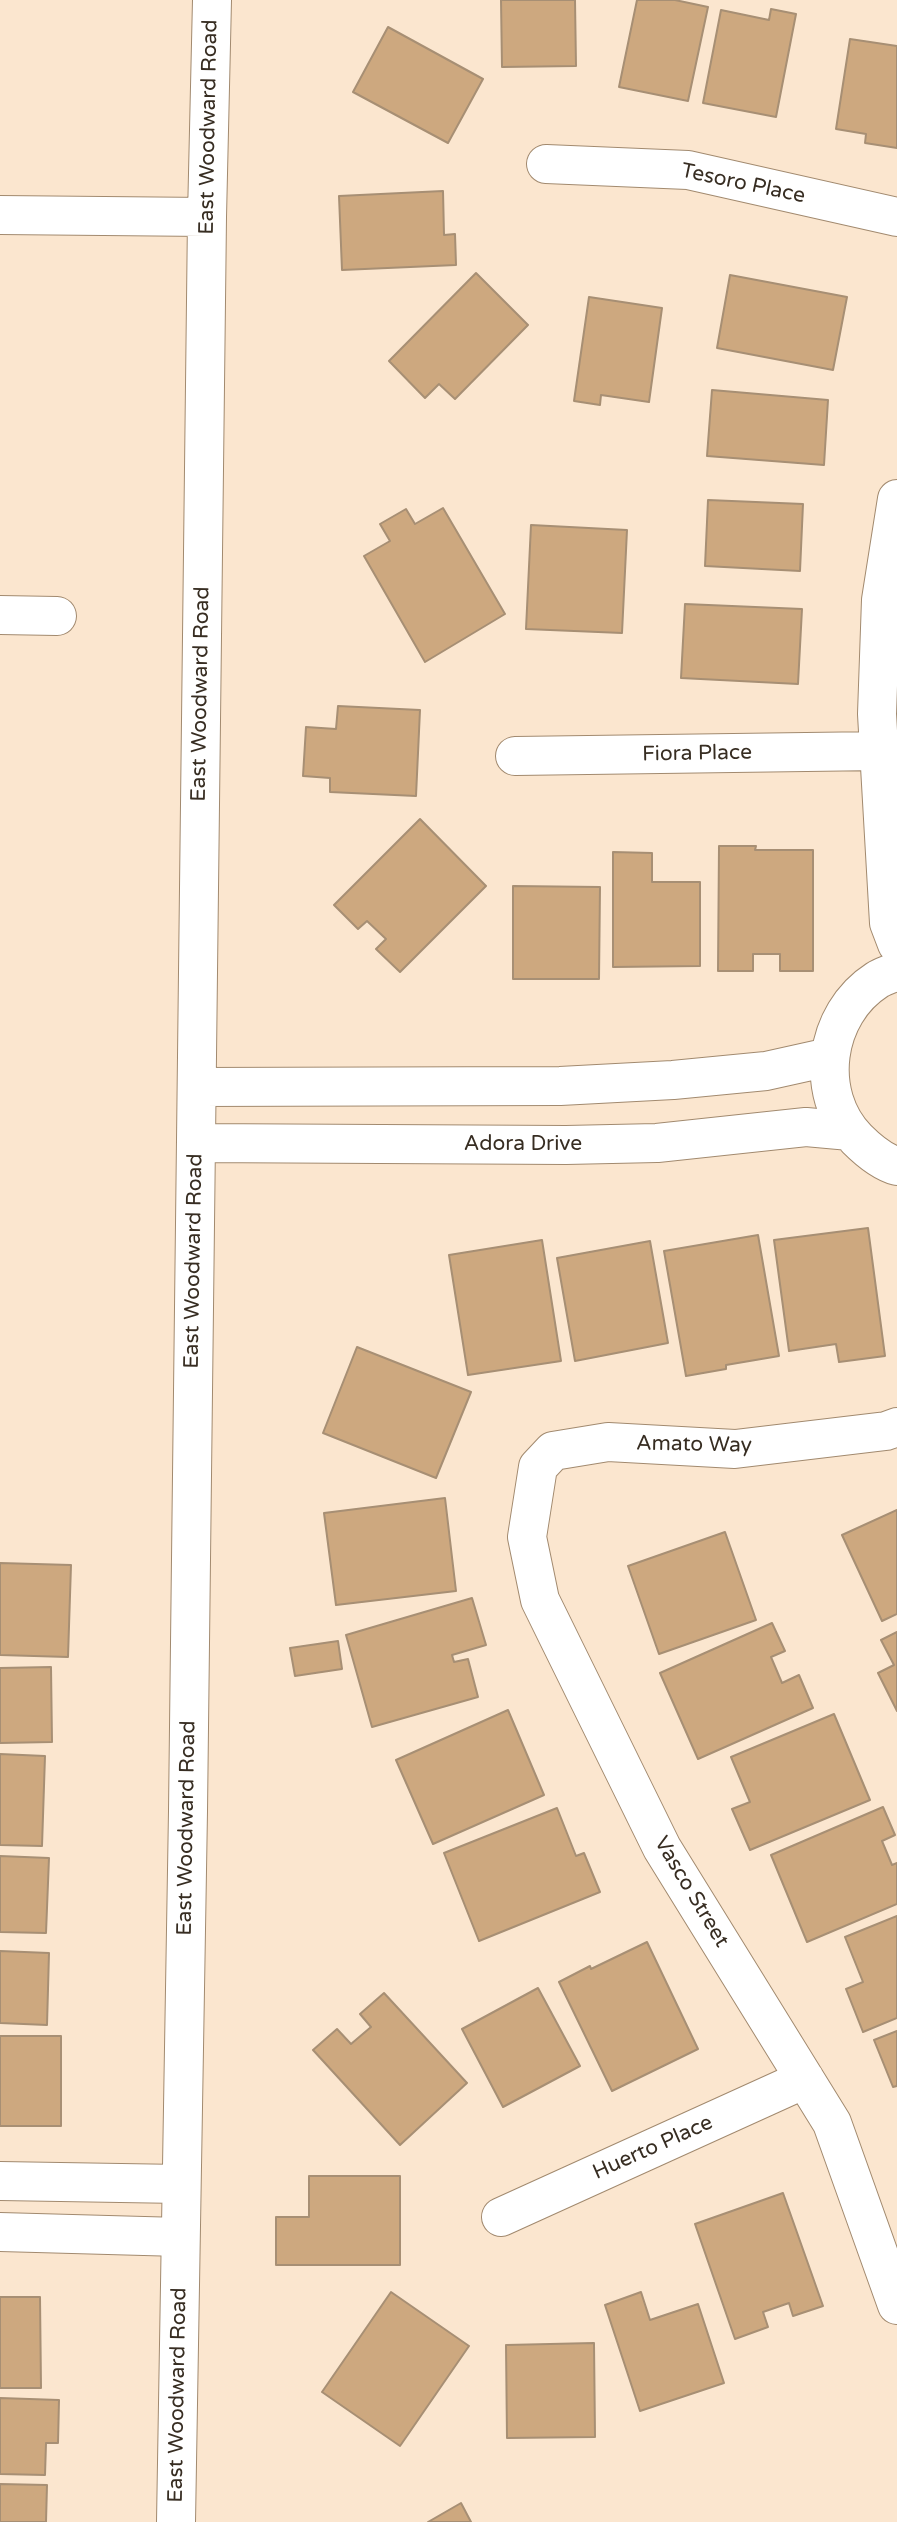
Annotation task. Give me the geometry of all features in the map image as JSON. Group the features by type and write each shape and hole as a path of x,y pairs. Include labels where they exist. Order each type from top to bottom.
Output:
{"street":[{"name":"East Woodward Road","path":"176,2522 212,0"},
{"name":"Tesoro Place","path":"546,164 688,170 897,217"},
{"path":"0,215 207,217"},
{"path":"897,499 881,600 877,714 889,923 897,944"},
{"path":"0,615 57,616"},
{"name":"Fiora Place","path":"515,756 879,751"},
{"path":"897,971 877,980 854,1000 837,1027 829,1057 830,1083 837,1109 849,1131 869,1151 897,1166"},
{"path":"197,1087 560,1086 766,1071 829,1057"},
{"name":"Adora Drive","path":"196,1143 579,1145 657,1143 806,1127 849,1131"},
{"name":"Amato Way","path":"538,1467 553,1451 608,1442 735,1450 886,1431 897,1427"},
{"name":"Vasco Street","path":"538,1467 527,1537 540,1600 662,1848 832,2123 897,2305"},
{"name":"Huerto Place","path":"501,2217 805,2079"},
{"path":"0,2181 181,2184"},
{"path":"0,2232 180,2237"}],"building":[{"path":"501,0 575,0 576,66 502,67"},
{"path":"637,0 675,0 708,7 688,101 619,87"},
{"path":"771,9 796,14 776,117 703,103 721,10 769,20"},
{"path":"388,27 483,79 448,143 353,92"},
{"path":"850,39 897,46 897,148 865,143 866,134 836,129"},
{"path":"443,191 444,235 455,234 456,265 342,270 339,196"},
{"path":"476,273 528,325 455,399 439,384 425,398 389,361"},
{"path":"730,275 847,297 833,370 717,348"},
{"path":"589,297 662,308 649,402 601,395 600,405 574,401"},
{"path":"712,390 828,400 824,465 707,456"},
{"path":"708,500 803,504 800,571 705,566"},
{"path":"443,508 505,614 425,662 364,556 390,541 380,524 406,509 415,524"},
{"path":"531,525 627,530 622,633 526,629"},
{"path":"685,604 802,609 798,684 681,678"},
{"path":"338,706 420,710 416,796 330,792 330,778 303,776 306,727 336,729"},
{"path":"420,819 486,886 400,972 376,949 386,939 367,921 358,929 334,905"},
{"path":"719,846 756,846 755,850 813,850 813,971 780,971 780,954 753,954 753,971 718,971"},
{"path":"613,852 652,853 652,882 700,882 700,966 613,967"},
{"path":"513,886 600,887 599,979 513,979"},
{"path":"868,1228 885,1356 839,1362 836,1344 789,1351 774,1240"},
{"path":"758,1235 779,1356 726,1365 726,1369 686,1376 664,1251"},
{"path":"542,1240 561,1361 468,1375 449,1255"},
{"path":"650,1241 668,1343 575,1361 557,1258"},
{"path":"357,1347 471,1392 436,1478 323,1433"},
{"path":"445,1498 456,1591 336,1605 324,1513"},
{"path":"897,1510 897,1614 882,1621 842,1535"},
{"path":"725,1532 756,1620 659,1654 628,1566"},
{"path":"0,1563 71,1565 68,1657 0,1655"},
{"path":"472,1598 486,1645 452,1655 454,1662 468,1659 478,1697 372,1727 346,1635"},
{"path":"772,1623 785,1651 771,1657 782,1683 799,1675 813,1708 698,1759 660,1673"},
{"path":"897,1632 897,1711 878,1673 894,1665 881,1640"},
{"path":"338,1641 342,1669 295,1676 290,1648"},
{"path":"51,1667 52,1742 0,1743 0,1668"},
{"path":"508,1710 544,1795 433,1844 396,1760"},
{"path":"834,1714 870,1800 750,1850 732,1809 750,1802 731,1757"},
{"path":"0,1754 45,1756 42,1846 0,1845"},
{"path":"883,1807 895,1835 882,1841 892,1865 897,1863 897,1904 807,1942 771,1855"},
{"path":"557,1808 576,1856 584,1853 600,1892 479,1941 444,1853"},
{"path":"0,1856 49,1858 46,1933 0,1932"},
{"path":"897,1916 897,2018 863,2032 846,1989 863,1982 845,1937"},
{"path":"647,1942 698,2049 612,2091 559,1982"},
{"path":"0,1951 49,1953 47,2025 0,2023"},
{"path":"538,1988 580,2066 503,2107 462,2029"},
{"path":"384,1993 467,2083 400,2145 313,2050 337,2029 351,2044 371,2027 360,2014"},
{"path":"897,2031 897,2086 893,2087 874,2040"},
{"path":"0,2036 61,2036 61,2126 0,2126"},
{"path":"309,2176 400,2176 400,2265 276,2265 276,2217 309,2217"},
{"path":"783,2193 823,2306 793,2316 789,2303 763,2312 768,2327 735,2339 695,2224"},
{"path":"391,2292 469,2346 400,2446 322,2392"},
{"path":"641,2292 650,2320 698,2304 724,2383 640,2411 605,2305"},
{"path":"0,2297 40,2297 41,2388 0,2388"},
{"path":"594,2343 595,2437 507,2438 506,2345"},
{"path":"0,2398 59,2400 58,2443 46,2443 45,2475 0,2474"},
{"path":"0,2484 47,2485 46,2522 0,2522"},
{"path":"461,2503 471,2522 428,2522"}]}
